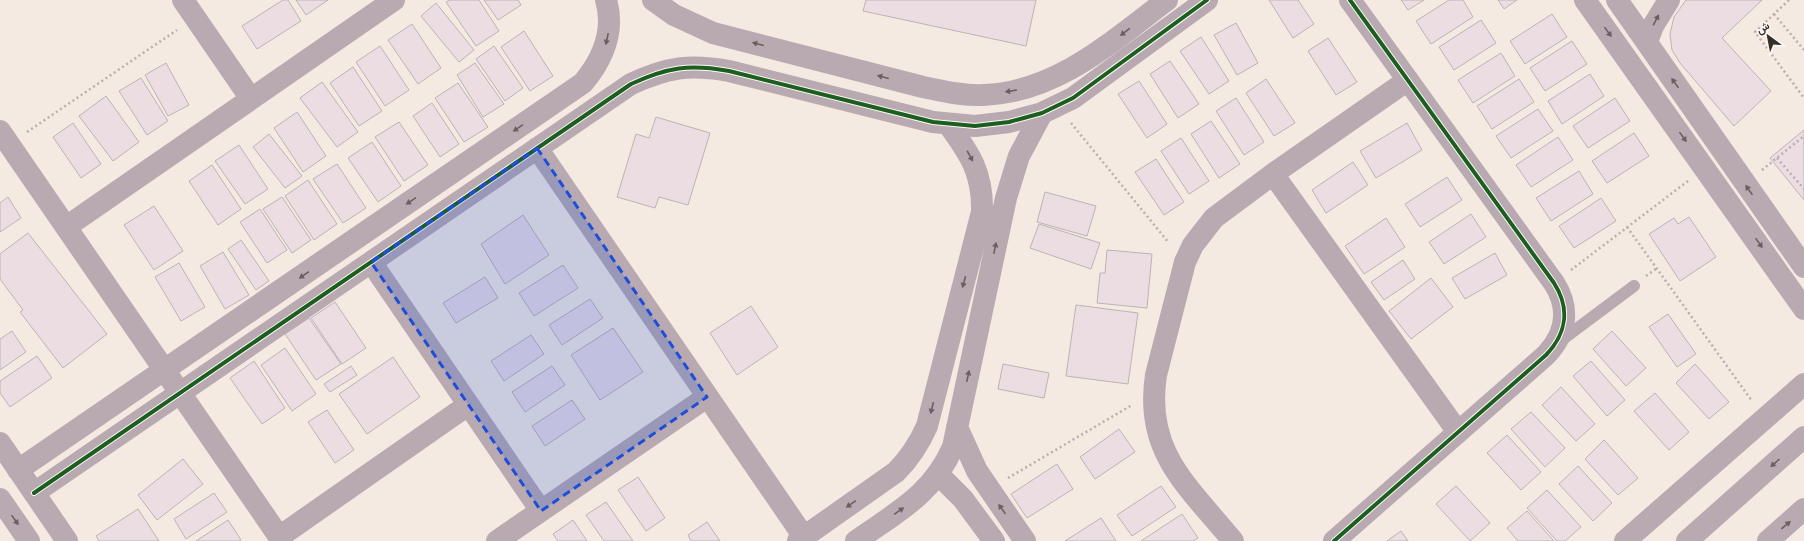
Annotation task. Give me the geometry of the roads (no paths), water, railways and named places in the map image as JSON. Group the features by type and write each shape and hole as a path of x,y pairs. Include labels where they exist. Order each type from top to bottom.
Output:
{"street":[{"path":"66,227 394,0"},
{"path":"18,470 583,83 600,59 606,45 609,17 606,0"},
{"path":"653,0 674,16 713,33 923,87 953,93 984,95 1014,91 1043,83 1070,70 1146,6 1167,0"},
{"path":"34,493 631,84 654,73 679,68 704,67 908,117 948,124 975,126 995,124 1049,109 1073,98 1100,80 1207,0"},
{"path":"1334,541 1555,346 1561,334 1565,312 1562,296 1554,283 1350,0"},
{"path":"1585,0 1804,309"},
{"path":"1617,0 1744,184 1804,267"},
{"path":"1647,42 1653,26 1669,0"},
{"path":"189,9 251,99"},
{"path":"1233,541 1176,472 1167,457 1156,426 1154,392 1185,262 1192,245 1214,218 1273,174 1408,80"},
{"path":"856,541 916,498 939,475 953,447 1011,177 1028,137 1049,109"},
{"path":"537,148 707,397 801,539 896,472 920,443 927,426 982,212 981,185 973,160 948,124"},
{"path":"4,138 281,539 468,405"},
{"path":"1273,174 1458,432"},
{"path":"371,262 541,511"},
{"path":"1625,541 1804,384"},
{"path":"497,541 707,397"},
{"path":"957,427 977,471 1025,541"},
{"path":"1687,541 1804,437"},
{"path":"0,443 67,541"},
{"path":"939,475 963,499 994,541"},
{"path":"0,499 29,541"},
{"path":"1768,541 1804,509"}],"lane":[{"path":"1555,346 1634,286"}]}
